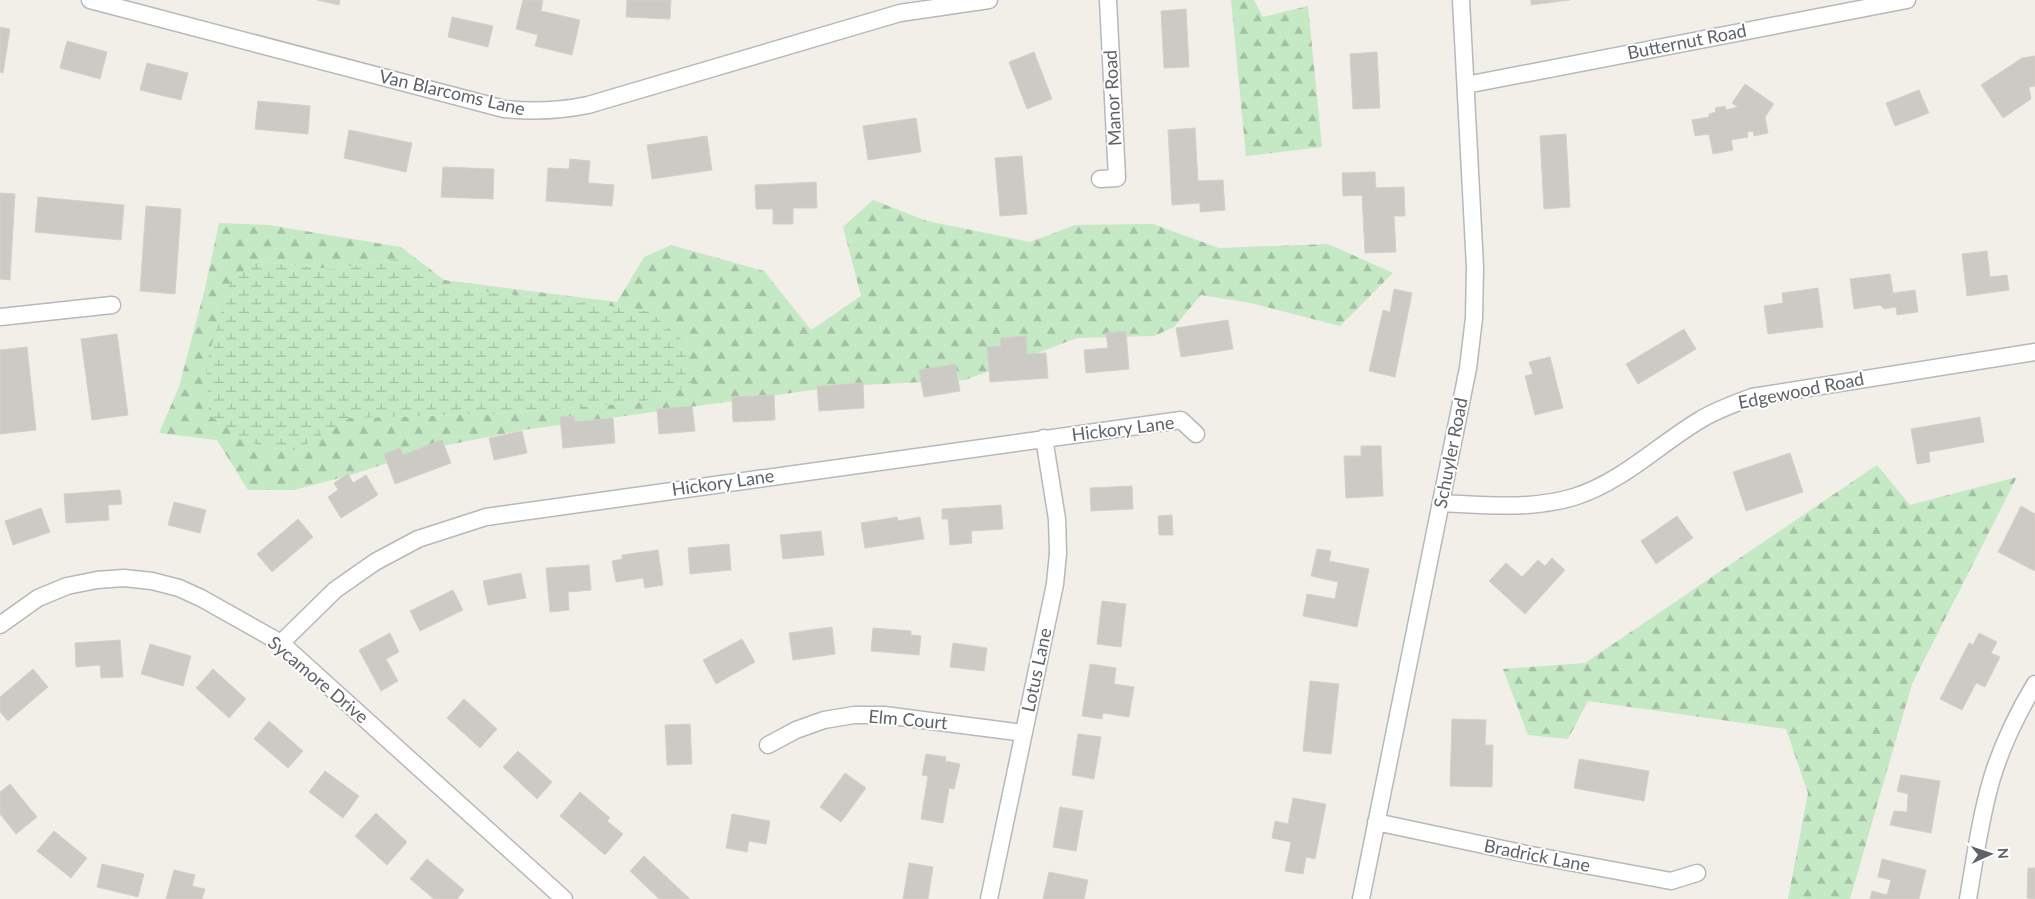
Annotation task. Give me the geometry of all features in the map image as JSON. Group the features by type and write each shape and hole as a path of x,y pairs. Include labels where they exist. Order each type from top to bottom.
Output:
{"street":[{"name":"Van Blarcoms Lane","path":"90,0 504,109 532,112 561,111 588,105 900,13 989,0"},
{"name":"Manor Road","path":"1100,179 1117,178 1108,0"},
{"name":"Schuyler Road","path":"1361,899 1468,368 1474,318 1475,267 1461,0"},
{"name":"Butternut Road","path":"1466,85 1907,0"},
{"path":"0,317 112,306"},
{"name":"Edgewood Road","path":"1441,503 1518,506 1546,503 1574,496 1601,486 1620,475 1700,420 1722,408 1752,397 2035,352"},
{"name":"Hickory Lane","path":"281,643 335,590 375,562 418,539 486,517 1181,420 1196,434"},
{"name":"Lotus Lane","path":"989,899 1055,584 1058,553 1057,519 1044,438"},
{"name":"Sycamore Drive","path":"0,625 38,598 66,586 96,580 124,578 152,581 179,588 202,598 281,643 564,899"},
{"path":"1968,899 1992,777 2006,738 2035,684"},
{"name":"Elm Court","path":"768,745 796,730 824,720 854,715 884,715 1024,733"},
{"name":"Bradrick Lane","path":"1376,822 1526,854 1671,881 1697,873"}],"green space":[{"path":"1231,0 1254,0 1263,17 1308,6 1322,147 1246,156"},
{"path":"873,200 927,221 1030,242 1075,225 1153,224 1219,248 1328,244 1393,273 1340,326 1251,303 1201,295 1174,327 1154,336 1077,338 965,380 841,386 523,430 433,448 351,475 294,490 248,490 217,440 159,433 179,387 206,284 219,223 269,225 401,247 444,280 617,302 644,257 671,245 764,271 811,330 861,296 843,227","holes":["397,259 437,286 649,311 691,385 642,402 494,414 349,418 297,450 258,262 333,269"]},
{"path":"397,259 437,286 649,311 683,341 692,385 642,402 494,414 349,418 297,450 262,447 243,439 209,415 206,364 231,279 258,262 333,269"},
{"path":"1877,465 1910,505 2017,477 1912,684 1850,899 1788,899 1808,793 1786,729 1588,701 1568,739 1528,735 1503,669 1585,663"}],"building":[{"path":"317,0 340,0 339,5"},
{"path":"523,0 543,0 541,11 580,20 572,55 535,46 538,35 516,29"},
{"path":"627,0 671,0 670,19 626,17"},
{"path":"1531,0 1570,0 1531,5"},
{"path":"1186,9 1189,67 1164,68 1161,11"},
{"path":"452,17 493,26 488,47 448,37"},
{"path":"0,27 10,29 3,73 0,72"},
{"path":"67,41 107,52 100,79 60,68"},
{"path":"1034,52 1052,99 1027,109 1009,62"},
{"path":"1377,52 1380,108 1353,109 1350,54"},
{"path":"2035,56 2035,86 2029,87 2031,99 2003,118 1981,85 2022,58"},
{"path":"147,63 188,73 181,100 140,90"},
{"path":"1745,84 1774,104 1765,117 1768,133 1754,136 1753,131 1747,132 1748,137 1731,140 1733,150 1713,154 1709,134 1695,136 1692,120 1709,117 1709,114 1716,112 1715,108 1725,106 1726,110 1738,107 1732,103"},
{"path":"1919,90 1929,113 1895,126 1886,103"},
{"path":"258,101 310,106 308,134 255,129"},
{"path":"916,118 921,152 868,160 863,126"},
{"path":"1195,128 1198,181 1223,180 1225,210 1200,212 1200,203 1172,205 1168,130"},
{"path":"349,130 412,143 406,172 344,158"},
{"path":"1566,134 1570,207 1544,209 1540,136"},
{"path":"707,136 712,170 652,179 647,145"},
{"path":"1022,156 1027,214 1000,216 995,158"},
{"path":"570,159 590,161 588,183 614,185 612,206 546,201 548,168 569,169"},
{"path":"443,167 494,169 493,199 441,197"},
{"path":"1375,172 1376,188 1404,187 1405,216 1394,216 1396,252 1365,253 1362,195 1343,196 1342,173"},
{"path":"816,182 817,208 793,208 793,224 773,224 773,209 756,209 755,185"},
{"path":"0,193 15,194 10,280 0,279"},
{"path":"38,197 124,205 121,240 35,232"},
{"path":"146,206 181,209 175,294 140,291"},
{"path":"1987,251 1990,277 2007,275 2009,290 1967,296 1962,254"},
{"path":"1890,274 1893,293 1915,290 1918,312 1897,315 1896,307 1884,309 1880,305 1854,309 1850,279"},
{"path":"1818,288 1823,327 1768,334 1764,306 1783,303 1782,293"},
{"path":"1394,289 1412,293 1395,377 1369,371 1383,310 1390,312"},
{"path":"1228,320 1233,349 1181,357 1176,328"},
{"path":"1684,329 1696,349 1638,384 1626,364"},
{"path":"1126,331 1129,369 1086,373 1084,350 1108,348 1106,333"},
{"path":"117,334 128,415 92,420 81,339"},
{"path":"1026,336 1027,354 1046,353 1048,378 990,382 987,347 1001,346 1000,338"},
{"path":"27,347 36,430 0,434 0,350"},
{"path":"1550,357 1563,408 1535,415 1525,376 1533,374 1529,362"},
{"path":"955,364 960,391 924,397 919,370"},
{"path":"863,383 864,408 819,411 817,386"},
{"path":"774,395 775,420 733,422 732,397"},
{"path":"692,406 695,431 659,434 657,409"},
{"path":"574,416 575,422 613,418 615,443 563,448 560,417"},
{"path":"1980,417 1984,442 1929,452 1930,462 1917,464 1911,429"},
{"path":"522,431 527,453 494,460 489,438"},
{"path":"442,440 451,463 395,484 384,454 400,448 403,455"},
{"path":"1361,446 1381,446 1383,496 1346,498 1344,456 1361,456"},
{"path":"1790,453 1803,492 1746,511 1733,472"},
{"path":"348,474 353,483 366,475 378,495 341,518 328,497 338,490 334,483"},
{"path":"1132,486 1133,509 1091,511 1090,488"},
{"path":"120,490 122,504 108,505 109,520 66,523 64,494"},
{"path":"174,502 206,510 200,533 168,525"},
{"path":"1001,505 1003,529 971,531 972,543 950,545 948,519 942,519 942,509"},
{"path":"2021,506 2035,514 2035,571 1998,552"},
{"path":"41,508 50,532 13,545 5,521"},
{"path":"1172,515 1173,535 1159,535 1158,516"},
{"path":"1677,516 1693,538 1656,564 1641,541"},
{"path":"897,517 898,521 920,517 924,539 865,548 861,523"},
{"path":"298,519 313,537 272,572 257,554"},
{"path":"821,531 824,555 783,559 780,535"},
{"path":"729,544 731,570 690,574 688,548"},
{"path":"1317,549 1331,551 1329,561 1369,569 1357,627 1303,616 1307,594 1335,599 1338,582 1311,576"},
{"path":"658,550 663,585 645,588 643,578 616,582 612,561 622,559 622,555"},
{"path":"1552,558 1565,570 1525,614 1489,581 1506,563 1522,577 1538,560 1545,566"},
{"path":"589,565 591,590 568,592 569,610 550,612 546,568"},
{"path":"521,573 526,598 488,605 483,581"},
{"path":"453,590 463,610 420,631 410,611"},
{"path":"1102,601 1126,604 1121,647 1097,644"},
{"path":"832,627 835,654 793,660 789,633"},
{"path":"873,628 911,631 911,635 921,636 919,655 871,651"},
{"path":"390,633 399,652 386,659 398,681 381,691 359,650"},
{"path":"1979,633 1997,642 1991,653 2000,657 1985,687 1976,683 1962,710 1940,699 1969,643 1973,645"},
{"path":"742,639 755,662 716,684 703,660"},
{"path":"120,640 123,677 101,678 100,665 76,667 75,643"},
{"path":"953,643 987,648 984,671 950,667"},
{"path":"150,644 191,656 183,686 141,674"},
{"path":"1090,664 1116,668 1114,684 1134,687 1129,717 1103,713 1102,719 1082,716"},
{"path":"33,669 48,687 8,721 0,712 0,697"},
{"path":"213,669 246,699 229,718 196,688"},
{"path":"1310,681 1339,684 1331,754 1303,751"},
{"path":"464,699 497,729 480,748 447,718"},
{"path":"1452,719 1486,720 1485,745 1493,745 1492,787 1450,786"},
{"path":"269,721 303,751 288,768 254,739"},
{"path":"690,724 692,764 667,765 665,725"},
{"path":"1078,734 1101,737 1094,779 1072,775"},
{"path":"518,751 552,782 537,799 503,767"},
{"path":"926,754 946,757 945,761 960,764 954,789 949,788 943,823 921,819 928,776 922,775"},
{"path":"1579,759 1649,771 1644,801 1574,788"},
{"path":"325,771 359,796 343,818 309,792"},
{"path":"845,773 866,788 841,822 820,807"},
{"path":"1901,775 1940,781 1931,833 1890,825 1894,811 1907,812 1908,794 1897,791"},
{"path":"10,784 37,817 16,834 0,814 0,792"},
{"path":"580,792 610,818 607,821 623,834 605,855 560,816"},
{"path":"1293,798 1326,804 1315,859 1306,857 1303,874 1285,871 1291,842 1272,838 1275,821 1288,824"},
{"path":"1060,807 1083,811 1076,851 1053,847"},
{"path":"376,813 407,842 387,865 355,836"},
{"path":"732,814 770,821 766,844 749,841 747,852 726,848"},
{"path":"54,831 87,858 71,878 37,851"},
{"path":"644,856 690,899 659,899 630,871"},
{"path":"427,859 464,890 457,899 434,899 410,879"},
{"path":"1882,859 1926,870 1919,899 1870,899 1872,891 1887,895 1891,880 1878,877"},
{"path":"909,863 933,867 928,899 903,899"},
{"path":"102,864 144,874 138,897 97,887"},
{"path":"2028,868 2035,868 2035,899 2027,898"},
{"path":"174,870 195,875 192,886 205,889 202,899 166,899"},
{"path":"1049,872 1088,880 1084,899 1043,899"}]}
